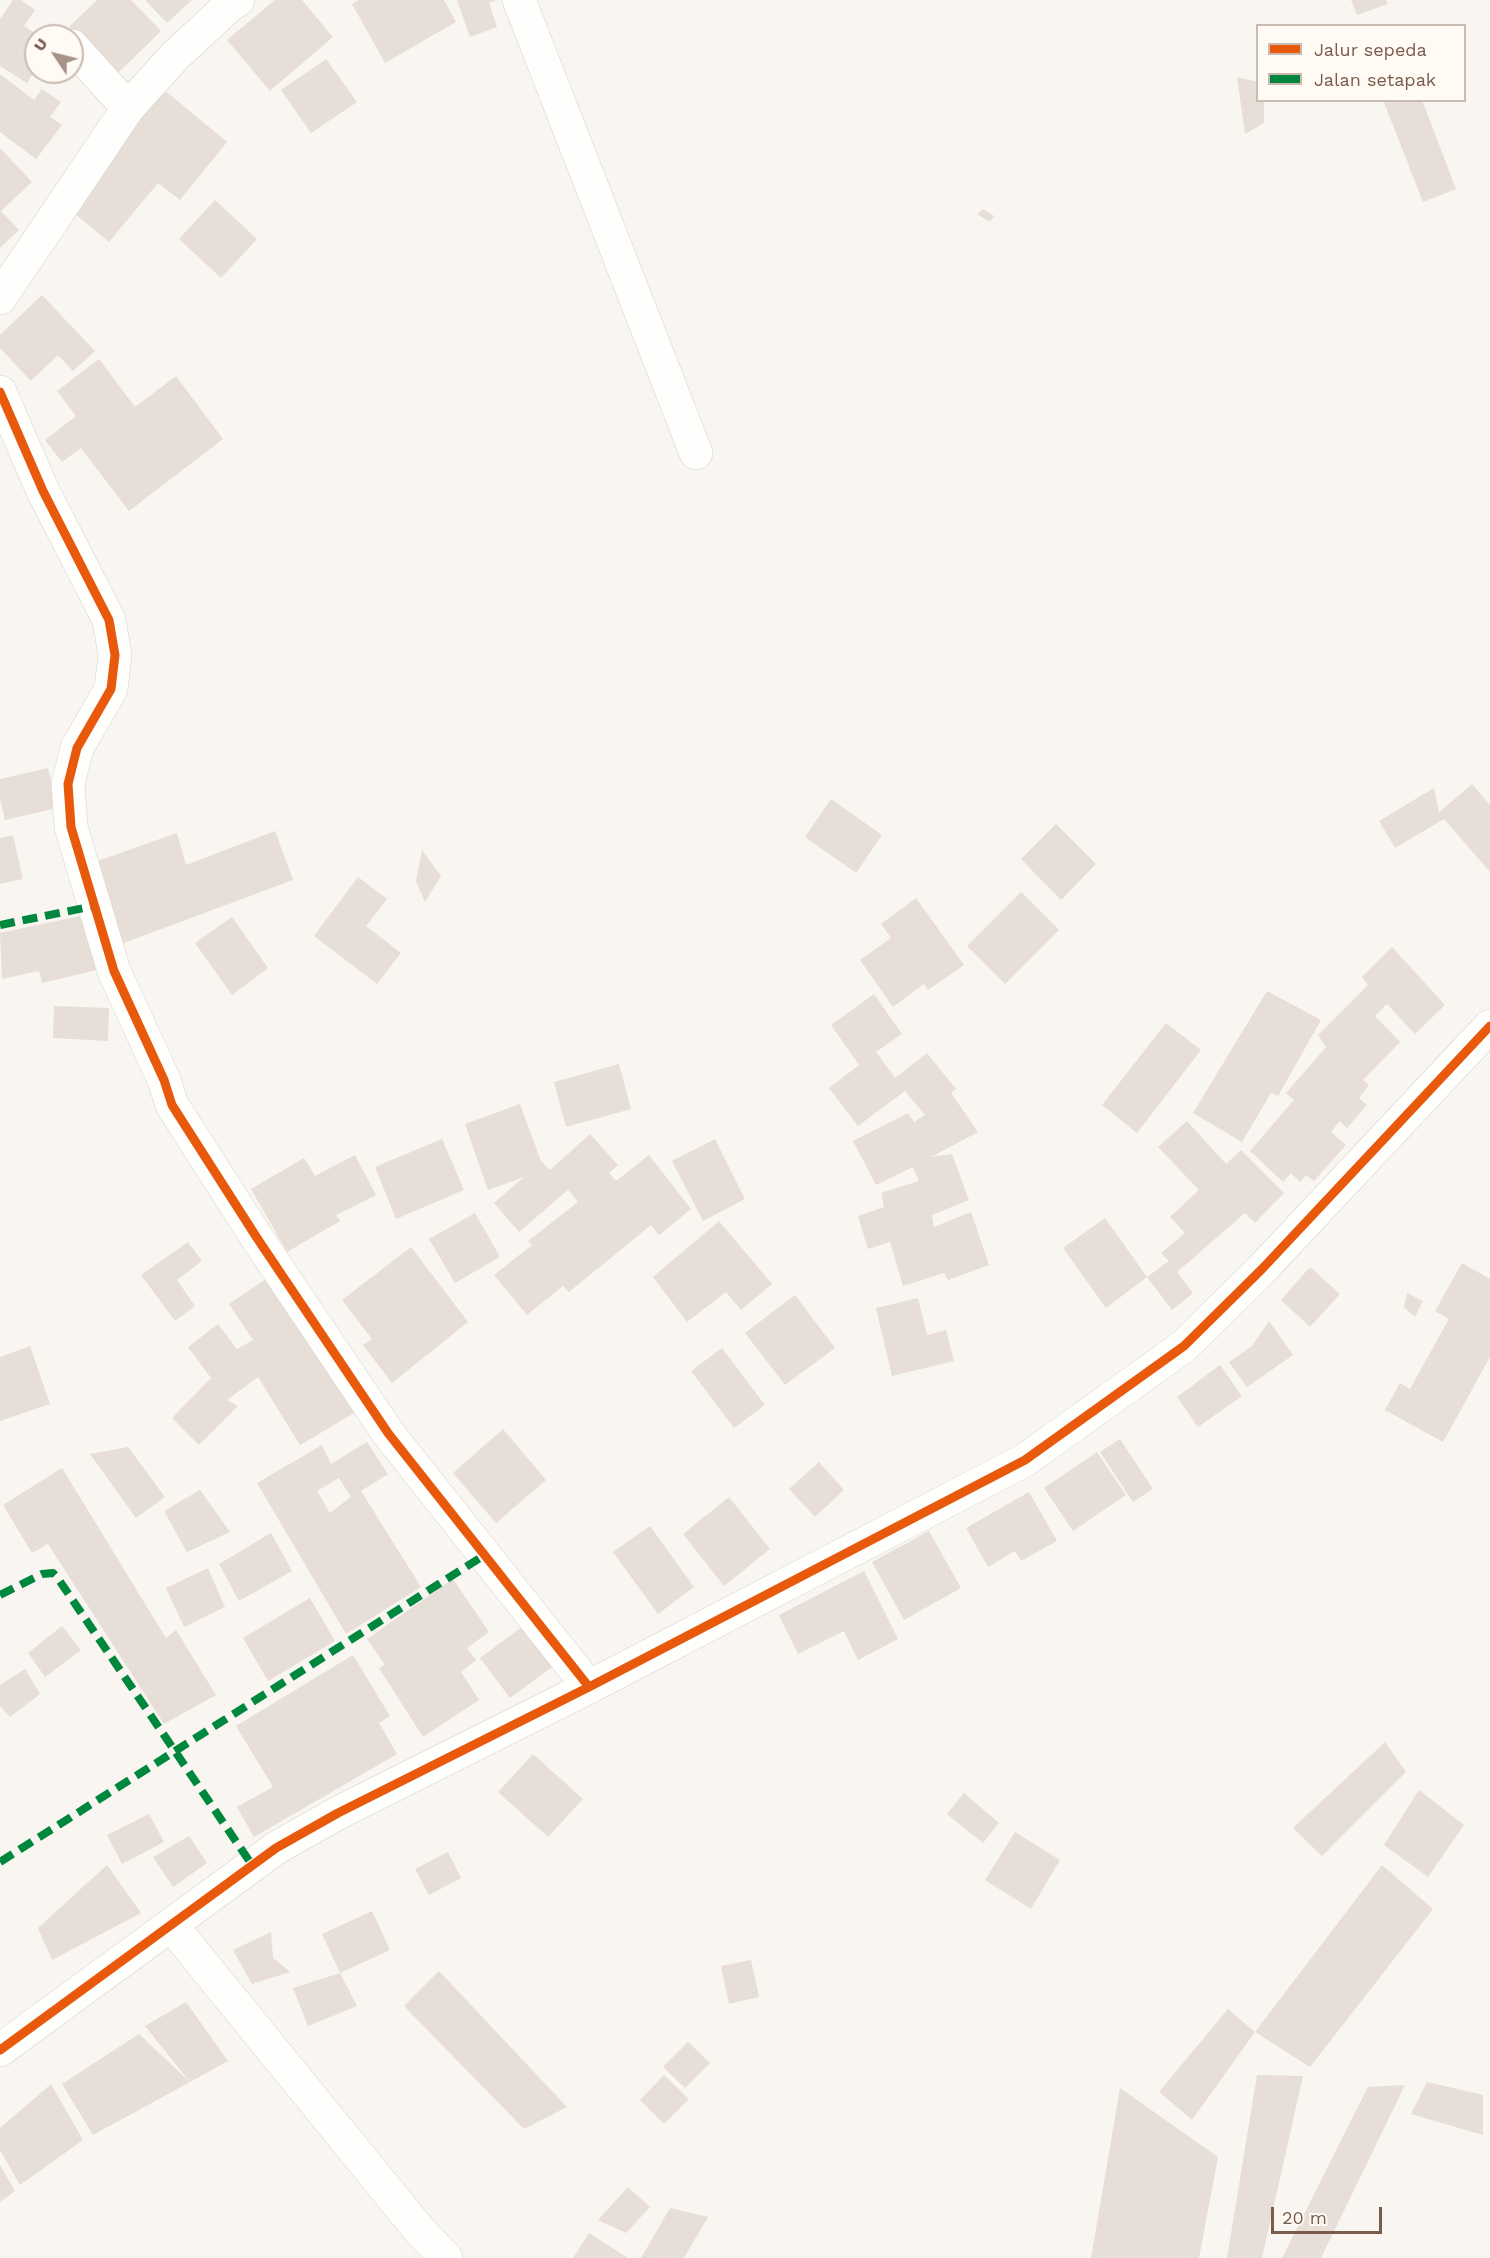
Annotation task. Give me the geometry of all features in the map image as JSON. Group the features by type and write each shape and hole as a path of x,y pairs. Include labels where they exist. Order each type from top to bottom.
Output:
{"street":[{"path":"0,298 128,108 174,57 238,0"},
{"path":"519,0 696,453"},
{"path":"84,59 128,108"},
{"path":"0,392 43,491 109,620 115,655 111,688 77,748 68,784 71,827 114,971 168,1092 257,1238 388,1432 589,1687"},
{"path":"0,2050 276,1848 339,1813 589,1687 1024,1460 1174,1352 1262,1269 1490,1026"},
{"path":"171,1925 420,2231 446,2258"}],"building":[{"path":"13,0 21,0 35,10 24,24 24,81 0,66 0,19"},
{"path":"97,0 131,0 161,31 115,76 84,43 84,24 72,24"},
{"path":"145,0 192,0 167,23"},
{"path":"275,0 302,0 333,37 270,91 227,40"},
{"path":"359,0 444,0 456,22 385,63 352,4"},
{"path":"457,0 497,0 489,3 497,27 470,37"},
{"path":"1351,0 1386,0 1388,4 1357,15"},
{"path":"326,59 357,102 311,133 281,90"},
{"path":"0,74 34,100 42,89 61,102 50,117 62,125 36,159 0,132"},
{"path":"1237,77 1256,82 1256,102 1264,102 1264,123 1245,134"},
{"path":"164,90 227,142 180,200 158,183 109,242 68,208"},
{"path":"1384,102 1423,102 1456,189 1423,202"},
{"path":"0,148 32,182 1,211 19,230 0,248"},
{"path":"215,200 257,239 221,278 179,239"},
{"path":"983,209 994,216 990,222 977,214"},
{"path":"42,295 95,351 73,371 58,355 31,381 0,348 0,335"},
{"path":"99,359 135,407 176,376 223,439 129,511 81,448 62,462 45,440 76,416 57,391"},
{"path":"48,768 57,808 5,820 0,799 0,779"},
{"path":"1472,784 1490,805 1490,872 1444,819 1395,848 1379,821 1434,788 1439,812"},
{"path":"831,799 882,835 856,873 805,837"},
{"path":"1056,824 1096,864 1061,900 1021,859"},
{"path":"275,831 293,880 121,944 92,863 177,833 186,865"},
{"path":"13,835 23,879 0,884 0,838"},
{"path":"422,850 441,876 425,902 416,881"},
{"path":"358,877 387,899 366,926 401,953 377,984 314,936"},
{"path":"1021,892 1059,930 1005,984 967,946"},
{"path":"916,898 964,965 928,990 924,984 893,1007 860,960 891,938 881,924"},
{"path":"89,914 101,969 42,983 39,971 2,979 0,933"},
{"path":"232,917 268,968 232,995 195,943"},
{"path":"1392,947 1445,1005 1415,1034 1387,1004 1375,1016 1400,1042 1363,1080 1369,1085 1359,1098 1367,1105 1347,1128 1340,1121 1331,1132 1346,1145 1314,1181 1306,1175 1300,1182 1291,1173 1283,1182 1250,1151 1294,1100 1286,1093 1326,1047 1318,1035 1368,985 1362,977"},
{"path":"1267,991 1321,1020 1278,1096 1271,1093 1242,1142 1193,1113"},
{"path":"874,994 902,1034 876,1052 895,1078 927,1053 956,1089 951,1093 978,1132 931,1157 952,1154 969,1200 932,1215 934,1227 971,1212 989,1265 948,1280 944,1273 903,1286 890,1242 868,1249 858,1216 884,1207 881,1193 919,1181 913,1167 876,1185 853,1141 908,1113 914,1122 925,1115 905,1091 858,1126 829,1088 859,1065 831,1025"},
{"path":"54,1006 109,1008 108,1041 53,1038"},
{"path":"1166,1023 1201,1050 1137,1133 1102,1105"},
{"path":"619,1064 631,1109 566,1127 554,1082"},
{"path":"520,1104 541,1161 550,1170 590,1134 618,1165 609,1173 616,1181 649,1155 691,1209 659,1235 651,1225 569,1292 563,1286 527,1315 494,1275 532,1245 528,1241 578,1202 568,1190 519,1232 494,1203 524,1177 488,1190 465,1124"},
{"path":"1187,1121 1226,1164 1241,1150 1284,1193 1255,1223 1245,1213 1177,1272 1193,1293 1172,1310 1147,1277 1169,1261 1161,1253 1185,1233 1170,1217 1199,1190 1158,1147"},
{"path":"442,1139 464,1190 396,1219 375,1167"},
{"path":"715,1139 745,1199 703,1221 672,1161"},
{"path":"355,1155 376,1195 336,1215 340,1221 287,1252 251,1189 304,1158 315,1176"},
{"path":"475,1213 500,1257 455,1283 429,1239"},
{"path":"1105,1218 1147,1277 1106,1308 1063,1248"},
{"path":"719,1221 772,1284 741,1310 726,1292 687,1322 653,1277"},
{"path":"188,1242 202,1261 177,1280 195,1306 175,1321 141,1275"},
{"path":"411,1247 468,1322 392,1383 363,1345 372,1339 342,1300"},
{"path":"1462,1263 1490,1279 1490,1357 1443,1442 1385,1410 1400,1383 1410,1389 1449,1319 1435,1311"},
{"path":"1310,1267 1340,1294 1310,1327 1281,1300"},
{"path":"269,1277 356,1412 300,1445 258,1377 227,1400 238,1406 199,1445 172,1418 211,1378 188,1347 218,1324 237,1349 253,1340 229,1304"},
{"path":"1407,1293 1423,1301 1415,1317 1404,1307"},
{"path":"795,1295 835,1348 785,1385 745,1333"},
{"path":"918,1298 927,1335 946,1330 954,1361 892,1376 876,1308"},
{"path":"1269,1321 1293,1355 1247,1387 1229,1362 1252,1346"},
{"path":"30,1346 50,1404 0,1421 0,1357"},
{"path":"722,1348 765,1405 734,1428 691,1371"},
{"path":"1220,1365 1242,1396 1198,1427 1177,1397"},
{"path":"503,1429 546,1480 496,1523 453,1473"},
{"path":"1120,1439 1153,1489 1133,1502 1100,1452"},
{"path":"367,1442 388,1474 361,1491 421,1587 346,1634 257,1483 322,1445 331,1464","holes":["339,1478 351,1497 330,1513 317,1491"]},
{"path":"128,1447 165,1497 136,1518 90,1454"},
{"path":"1097,1452 1126,1495 1073,1531 1044,1488"},
{"path":"819,1462 844,1490 815,1517 789,1489"},
{"path":"62,1468 166,1638 176,1630 216,1695 164,1724 48,1544 32,1553 3,1505"},
{"path":"200,1490 230,1532 187,1552 164,1511"},
{"path":"1029,1492 1057,1541 1021,1561 1015,1551 988,1567 966,1528"},
{"path":"729,1497 770,1549 724,1586 683,1534"},
{"path":"650,1526 694,1587 658,1614 613,1552"},
{"path":"929,1531 961,1588 904,1620 872,1562"},
{"path":"271,1533 292,1571 239,1601 219,1564"},
{"path":"208,1568 225,1607 184,1627 166,1588"},
{"path":"864,1571 898,1639 858,1660 844,1631 798,1654 779,1615"},
{"path":"453,1579 489,1632 467,1648 476,1660 461,1672 479,1700 423,1737 379,1668 385,1665 367,1639"},
{"path":"310,1598 335,1641 268,1681 243,1638"},
{"path":"62,1626 81,1650 45,1677 28,1653"},
{"path":"522,1627 552,1667 510,1698 480,1658"},
{"path":"353,1655 390,1716 379,1723 397,1754 254,1837 237,1807 273,1787 236,1726"},
{"path":"25,1669 40,1694 10,1717 0,1706 0,1685"},
{"path":"1385,1742 1406,1772 1322,1856 1293,1828"},
{"path":"533,1754 583,1799 548,1837 498,1792"},
{"path":"1419,1790 1464,1825 1428,1877 1384,1845"},
{"path":"964,1793 999,1823 983,1843 947,1814"},
{"path":"149,1814 164,1842 122,1864 107,1835"},
{"path":"1015,1832 1060,1860 1031,1909 985,1880"},
{"path":"189,1836 207,1863 173,1887 153,1857"},
{"path":"448,1852 461,1878 429,1895 415,1869"},
{"path":"107,1865 141,1913 52,1960 38,1928"},
{"path":"1382,1865 1433,1909 1310,2067 1255,2032"},
{"path":"372,1911 390,1950 340,1973 322,1934"},
{"path":"271,1932 273,1958 290,1972 252,1984 233,1950"},
{"path":"751,1960 759,1997 729,2004 721,1966"},
{"path":"439,1971 567,2107 524,2129 404,2006"},
{"path":"340,1973 357,2006 308,2026 293,1988"},
{"path":"186,2002 228,2061 190,2082 145,2026"},
{"path":"1228,2009 1255,2032 1192,2120 1159,2092"},
{"path":"139,2034 190,2082 93,2135 62,2084"},
{"path":"688,2042 710,2063 685,2088 663,2067"},
{"path":"664,2075 689,2099 664,2124 640,2100"},
{"path":"1257,2075 1303,2076 1262,2258 1227,2258"},
{"path":"1427,2082 1483,2095 1483,2135 1411,2114"},
{"path":"51,2084 83,2140 20,2185 0,2150 0,2128"},
{"path":"1405,2085 1321,2258 1282,2258 1368,2087"},
{"path":"1120,2088 1218,2157 1199,2258 1091,2258"},
{"path":"0,2165 15,2191 0,2202"},
{"path":"628,2187 650,2207 626,2233 598,2220"},
{"path":"670,2208 708,2217 684,2258 641,2258"},
{"path":"589,2233 628,2258 573,2258"}],"marked path":[{"path":"0,925 94,906"},
{"path":"0,1862 483,1556"},
{"path":"0,1595 42,1574 53,1573 57,1577 252,1865"}],"cycle path":[{"path":"0,392 43,491 109,620 115,655 111,689 77,748 68,784 71,827 114,971 164,1080 172,1105 257,1238 388,1433 589,1687"},
{"path":"0,2050 276,1848 338,1813 589,1687 1025,1460 1184,1346 1262,1269 1490,1026"}]}
